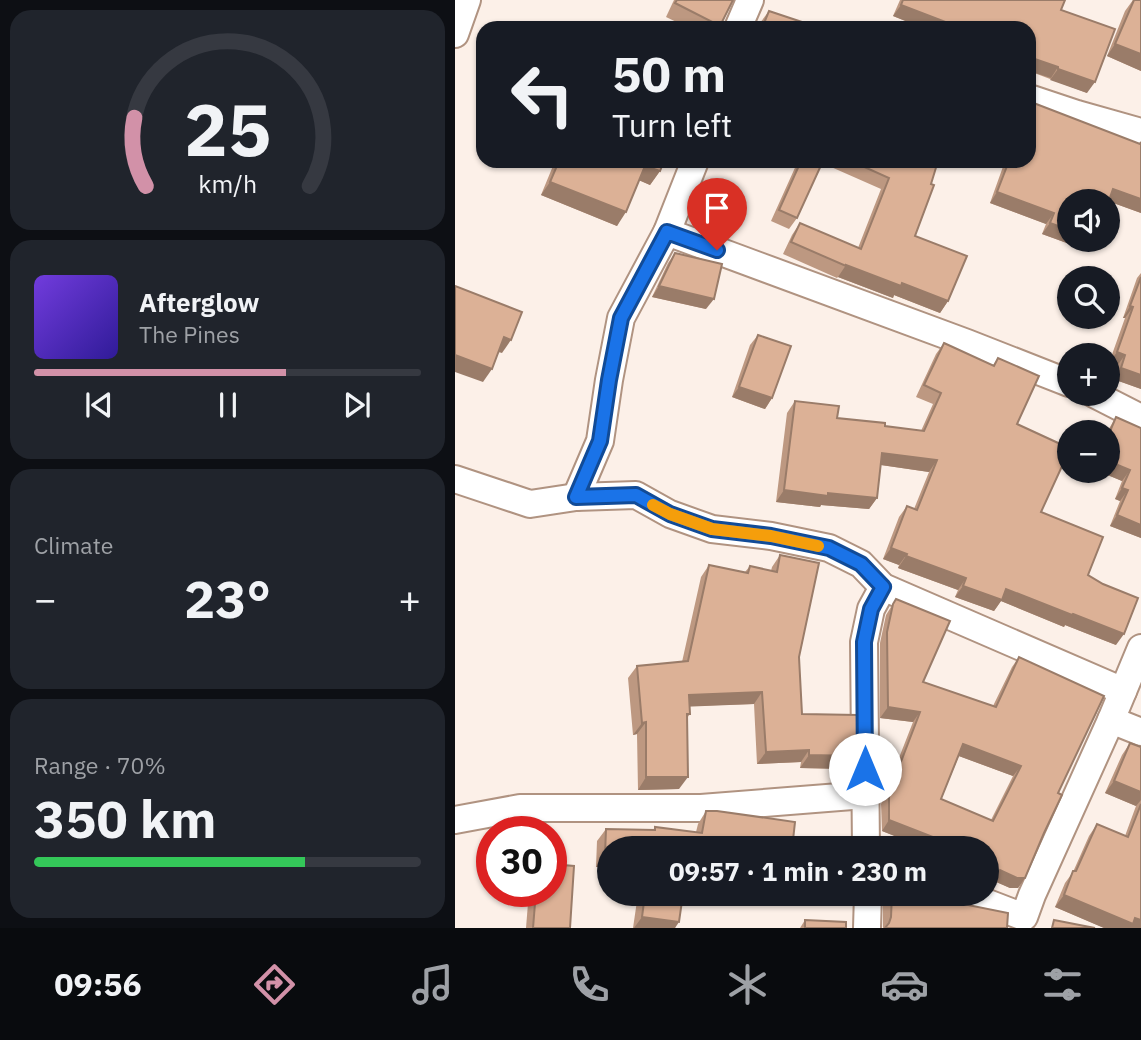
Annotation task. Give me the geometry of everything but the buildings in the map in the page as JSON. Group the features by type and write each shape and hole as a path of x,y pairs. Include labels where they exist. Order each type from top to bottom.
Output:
{"street":[{"path":"455,34 467,0"},
{"path":"742,21 750,0"},
{"path":"1036,99 1141,132"},
{"path":"576,497 600,441 621,318 667,232 692,168"},
{"path":"667,232 1057,378"},
{"path":"1118,406 1141,418"},
{"path":"455,479 530,504 576,497 636,495 670,514 712,529 771,536 829,548 861,564 883,587 1123,691"},
{"path":"867,836 864,642 871,609 883,587"},
{"path":"995,906 1024,917 1141,648"},
{"path":"1111,720 1141,732"},
{"path":"455,820 520,807 701,808 865,794"},
{"path":"867,928 868,906"}],"slow traffic":[{"path":"653,505 712,529 771,536 818,546"}],"route":[{"path":"717,250 667,232 621,318 600,441 576,497 636,495 670,514 712,529 771,536 829,548 861,564 883,587 871,609 864,642 865,769"}]}
